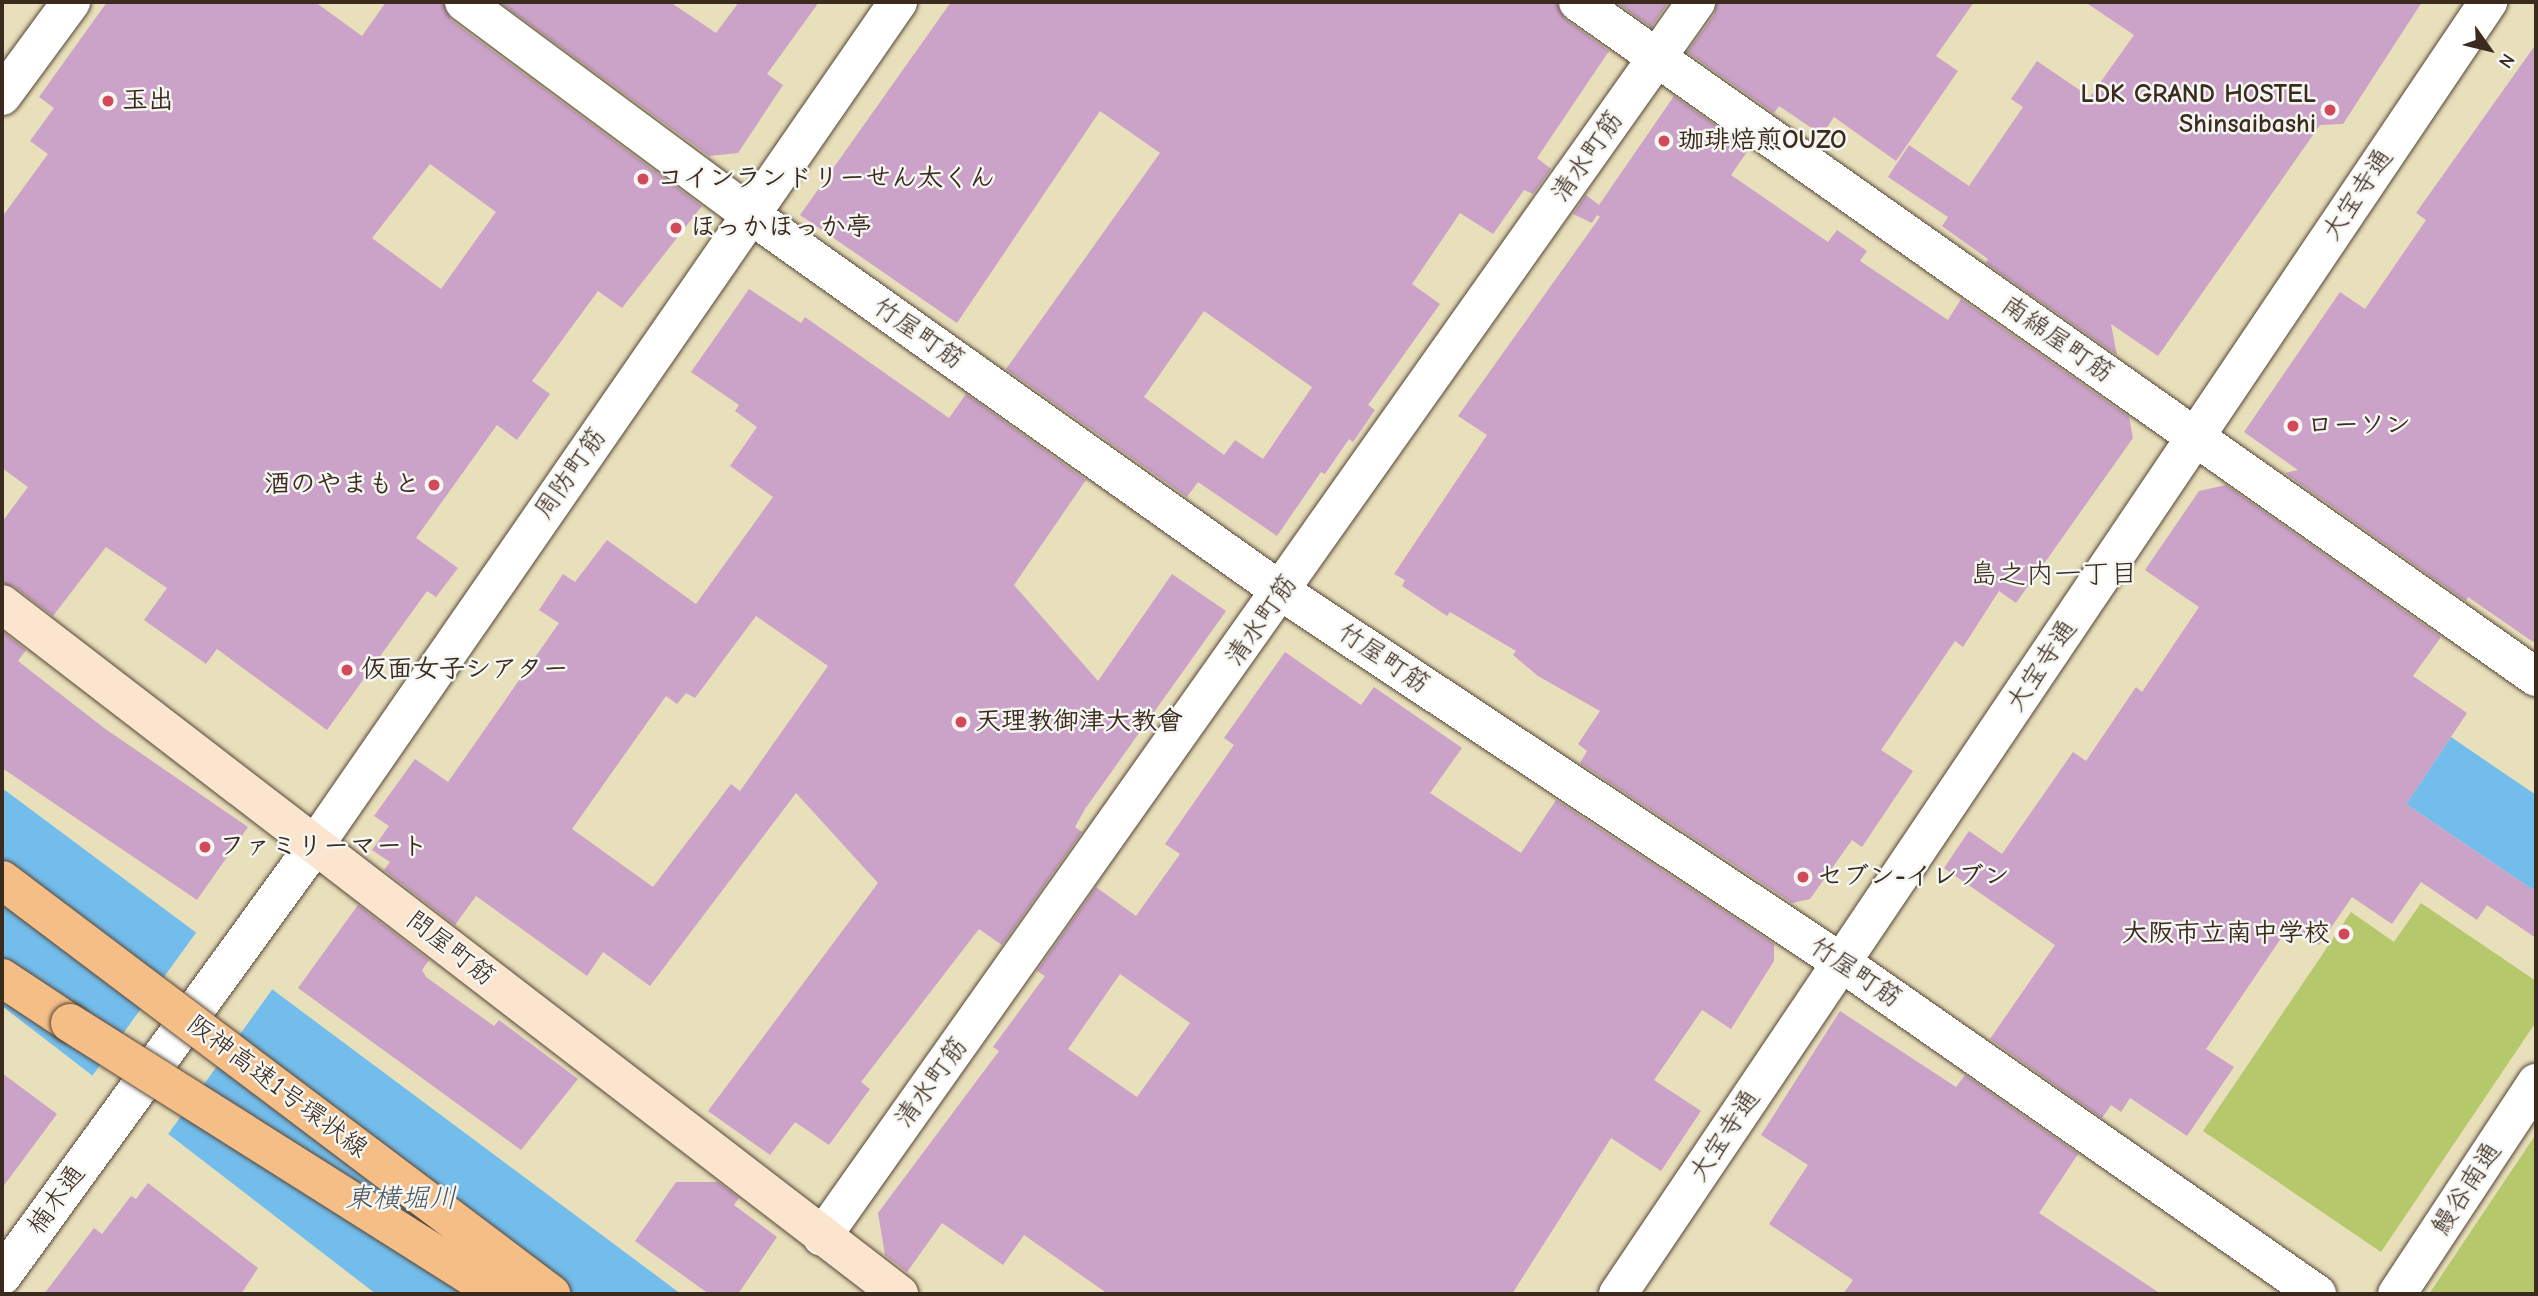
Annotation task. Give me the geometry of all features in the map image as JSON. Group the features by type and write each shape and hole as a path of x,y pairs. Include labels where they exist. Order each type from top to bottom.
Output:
{"highway":[{"name":"阪神高速1号環状線","path":"2,880 551,1294"},
{"path":"2,978 499,1294"}],"street":[{"path":"2,96 71,2"},
{"name":"竹屋町筋","path":"464,2 751,215 1282,592 1842,963 2317,1294"},
{"name":"周防町筋","path":"242,945 315,845 898,2"},
{"name":"南綿屋町筋","path":"1578,2 2536,677"},
{"name":"清水町筋","path":"822,1237 1282,592 1696,2"},
{"name":"大宝寺通","path":"1618,1294 2488,2"},
{"name":"問屋町筋","path":"2,604 899,1294"},
{"name":"楠木通","path":"2,1276 242,945"},
{"name":"鰻谷南通","path":"2397,1294 2536,1083"}],"green space":[{"path":"2421,903 2536,981 2536,1022 2381,1252 2203,1131 2351,912 2394,942"},
{"path":"2536,1134 2536,1294 2429,1294"}],"water":[{"path":"2451,737 2536,795 2536,892 2406,804"},
{"name":"東横堀川","path":"2,788 681,1294 376,1294 2,1006"}],"pier":[{"path":"198,930 274,987 166,1137 90,1079"}],"building":[{"path":"107,2 315,2 362,36 386,2 443,2 451,20 702,206 622,308 598,291 532,381 550,394 517,440 497,425 416,538 458,568 436,597 427,591 327,730 217,649 206,664 144,620 167,588 106,547 53,616 15,587 2,583 2,522 28,487 2,468 2,217 48,154 30,141 54,108 39,97","holes":["430,164 496,212 441,289 372,238"]},
{"path":"500,2 670,2 716,33 739,2 819,2 767,74 783,85 738,153 709,156"},
{"path":"951,2 1556,2 1565,19 1609,51 1537,158 1551,169 1533,194 1524,190 1493,234 1460,213 1412,284 1440,304 1368,405 1375,410 1353,442 1349,439 1325,474 1321,472 1277,536 1198,482 1187,497 1006,369 1160,153 1100,111 957,323 800,215","holes":["1204,311 1312,387 1263,459 1235,440 1224,455 1144,397"]},
{"path":"1616,2 1669,2 1651,27"},
{"path":"1717,2 1974,2 1936,56 1958,71 1896,161 1834,117 1822,135 1779,106 1774,113 1687,52 1714,15"},
{"path":"2085,2 2422,2 2343,124 2320,125 2158,356 2111,324 2117,355 1986,263 1988,259 1942,226 1948,217 1888,177 1909,145 1969,186 2023,107 2011,99 2037,61 2090,97 2134,35"},
{"path":"2536,44 2536,644 2468,597 2466,601 2285,473 2298,470 2244,432 2340,292 2365,309 2426,220 2416,213"},
{"path":"1674,96 1749,149 1731,175 1828,242 1837,230 1867,251 1860,261 1948,320 1961,299 2129,417 2133,438 2016,603 1999,591 1963,647 1955,641 1881,750 1913,771 1862,847 1852,840 1810,899 1792,903 1580,763 1587,751 1578,744 1600,711 1538,676 1513,655 1516,651 1450,612 1447,616 1402,586 1405,580 1394,574 1487,435 1458,416 1600,217 1597,215 1592,223 1573,214 1586,195 1599,205"},
{"path":"749,289 801,323 805,317 949,418 966,394 1086,480 1014,585 1098,681 1172,574 1226,611 1085,809 1075,827 1082,832 1002,945 979,929 861,1082 870,1089 829,1145 795,1122 770,1155 708,1111 878,883 796,793 650,986 603,952 587,976 476,896 455,925 384,870 390,862 372,850 389,826 374,816 415,759 448,782 559,623 539,610 563,574 575,582 607,540 696,604 773,497 730,466 757,427 735,411 739,405 691,372","holes":["756,616 828,666 740,791 731,784 653,887 572,829 666,696 677,704 686,693 695,698"]},
{"path":"2226,485 2441,637 2413,676 2467,713 2406,804 2536,892 2536,938 2487,905 2477,920 2421,882 2392,924 2352,897 2319,945 2290,925 2206,1049 2234,1067 2187,1136 2130,1098 2121,1112 2111,1105 2102,1118 1990,1039 2055,945 1944,868 1969,831 2002,854 2073,752 2086,761 2136,687 2142,692 2199,607 2145,570 2199,491"},
{"path":"2,631 26,650 18,661 104,728 248,827 197,900 2,768"},
{"path":"1285,652 1361,705 1374,687 1462,748 1430,793 1521,853 1556,800 1774,944 1774,961 1731,1029 1702,1010 1654,1080 1701,1111 1661,1171 1611,1138 1512,1294 1108,1294 1024,1235 1003,1265 942,1223 907,1272 885,1255 878,1213 999,1051 993,1047 1045,976 1037,971 1096,887 1136,916 1180,854 1165,844 1234,745 1224,738","holes":["1120,974 1190,1023 1137,1097 1068,1049"]},
{"path":"358,905 429,960 422,970 426,977 494,1026 499,1020 578,1079 521,1150 298,988"},
{"path":"1840,1011 1956,1087 1965,1075 2078,1154 2039,1213 2161,1294 1843,1294 1853,1280 1769,1224 1808,1165 1761,1135"},
{"path":"2,1073 57,1114 2,1188"},
{"path":"676,1182 718,1182 739,1198 734,1205 777,1237 738,1294 709,1294 635,1241"},
{"path":"148,1183 258,1268 241,1294 44,1294 94,1228 102,1234 131,1196 136,1199"}],"place":[{"name":"玉出","path":"108,101"},
{"name":"LDK GRAND HOSTEL Shinsaibashi","path":"2330,110"},
{"name":"珈琲焙煎OUZO","path":"1664,141"},
{"name":"コインランドリーせん太くん","path":"643,179"},
{"name":"ほっかほっか亭","path":"676,228"},
{"name":"ローソン","path":"2293,426"},
{"name":"酒のやまもと","path":"434,485"},
{"name":"仮面女子シアター","path":"347,670"},
{"name":"天理教御津大教會","path":"961,722"},
{"name":"ファミリーマート","path":"205,847"},
{"name":"セブン-イレブン","path":"1803,877"},
{"name":"大阪市立南中学校","path":"2344,934"}],"district":[{"name":"島之内一丁目","path":"2054,574"}]}
